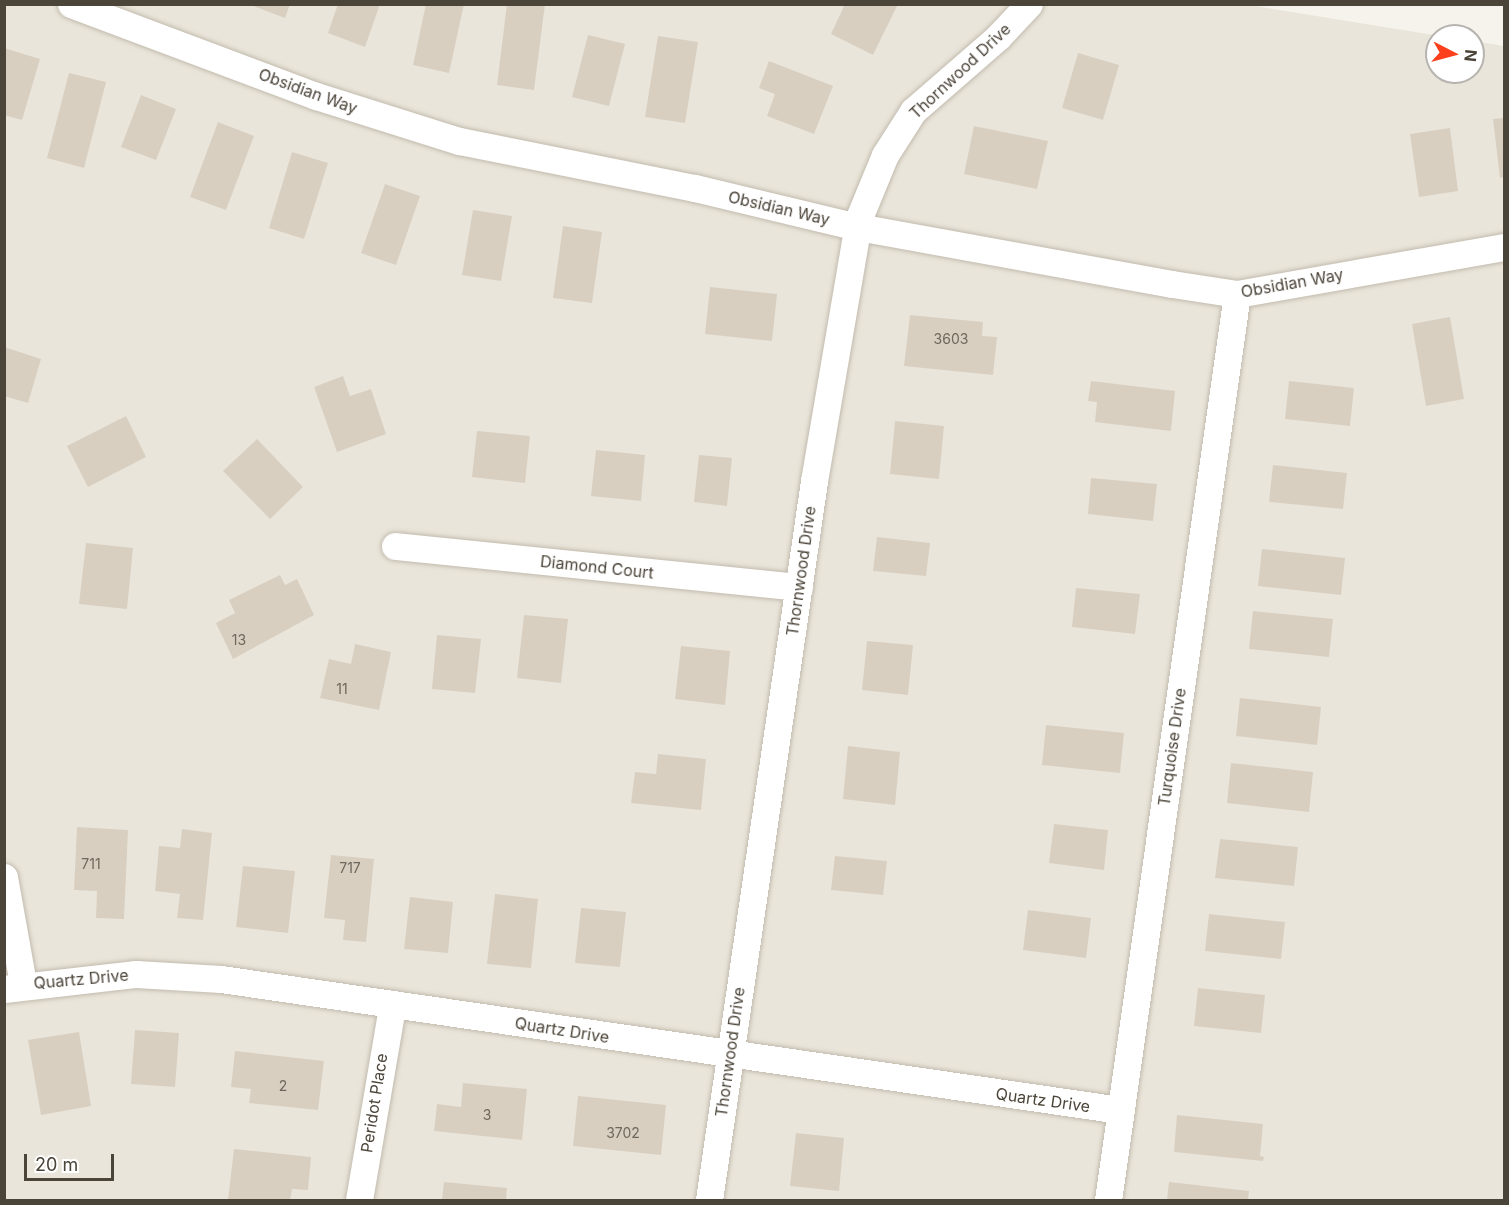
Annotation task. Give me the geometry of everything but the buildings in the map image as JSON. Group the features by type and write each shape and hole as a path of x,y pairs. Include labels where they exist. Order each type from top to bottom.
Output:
{"street":[{"name":"Obsidian Way","path":"71,4 316,96 459,141 694,189 858,227 1237,294 1504,247"},
{"name":"Thornwood Drive","path":"709,1200 799,587 858,227 868,189 913,111 998,37 1029,4"},
{"name":"Turquoise Drive","path":"1108,1200 1237,294"},
{"name":"Diamond Court","path":"395,546 799,587"},
{"path":"4,877 14,986"},
{"name":"Quartz Drive","path":"14,986 87,977 174,975 1120,1110"},
{"name":"Peridot Place","path":"359,1200 392,1006"}],"shaded area":[{"path":"1243,4 1425,34 1425,84 1485,84 1485,43 1504,46 1504,1200 5,1200 5,5"}]}
